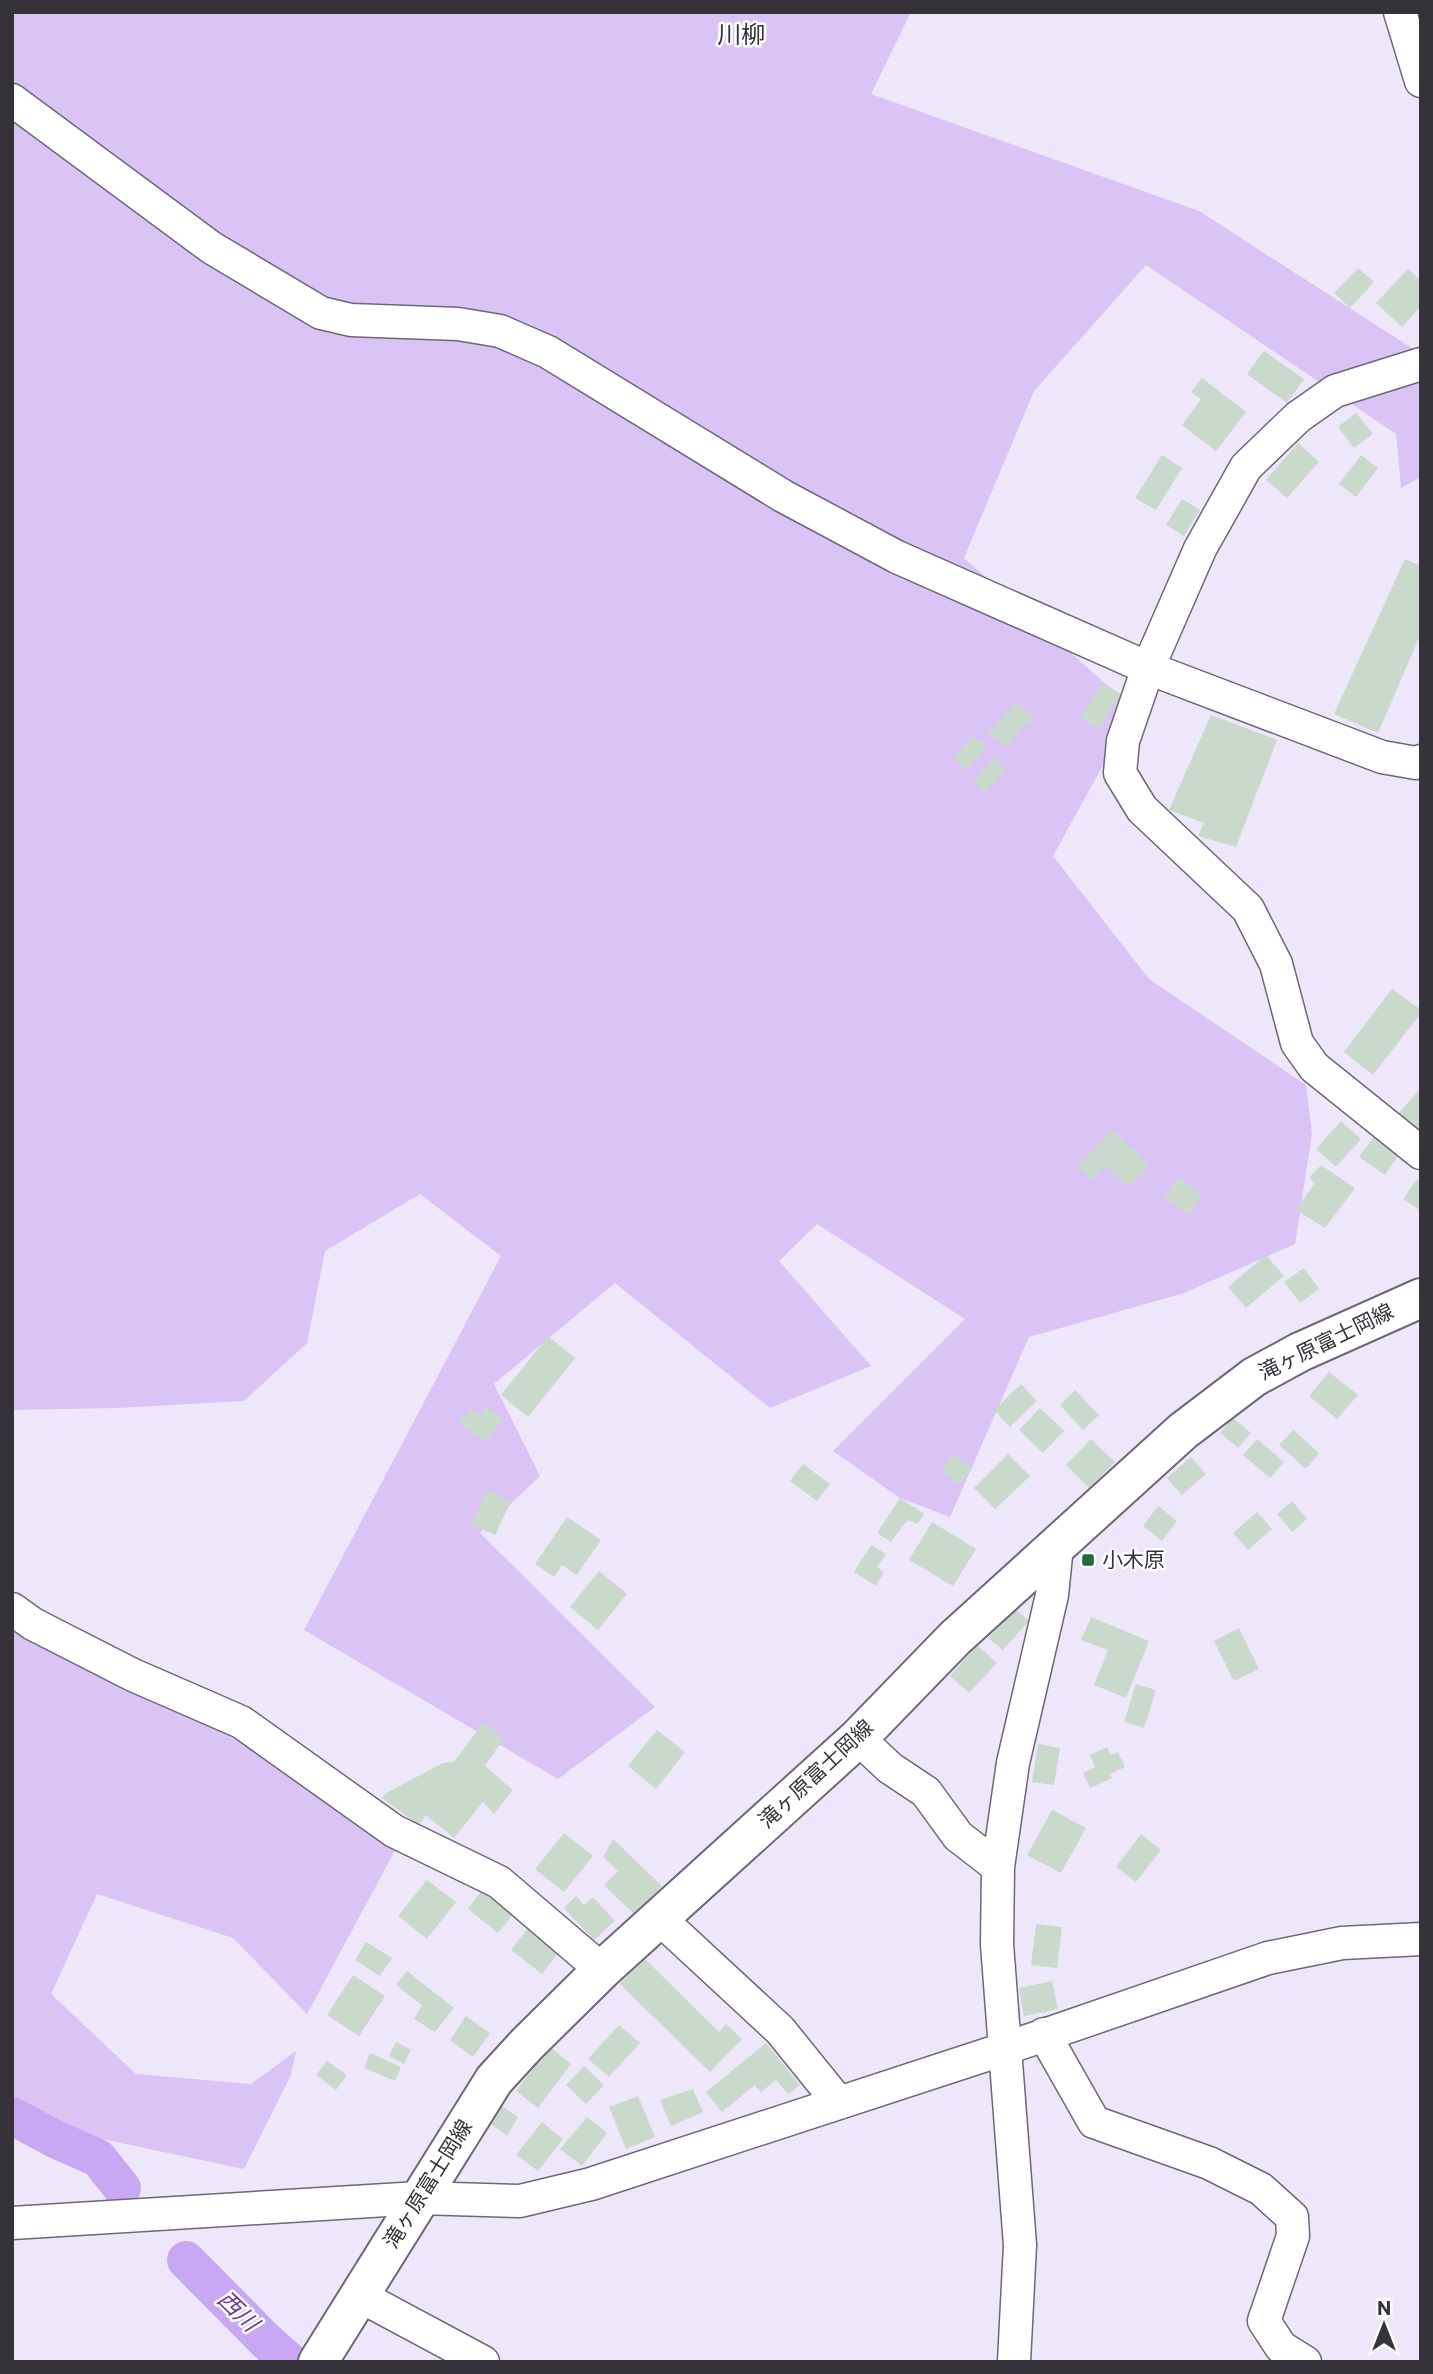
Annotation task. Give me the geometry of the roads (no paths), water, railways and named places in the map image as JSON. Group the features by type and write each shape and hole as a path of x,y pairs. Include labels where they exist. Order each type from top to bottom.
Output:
{"main road":[{"name":"滝ヶ原富士岡線","path":"318,2362 494,2080 602,1970 858,1738 955,1638 1183,1431 1254,1377 1418,1296"}],"street":[{"path":"1400,12 1421,81"},
{"path":"12,100 212,248 321,313 351,320 458,324 500,331 548,352 783,496 897,557 1148,668 1382,757 1416,763 1421,761"},
{"path":"1421,365 1335,391 1298,417 1247,467 1200,549 1148,668 1123,741 1120,773 1142,809 1248,909 1276,964 1297,1044 1314,1068 1421,1153"},
{"path":"1014,2362 1020,2245 997,1944 998,1867 1013,1763 1052,1595 1056,1546"},
{"path":"12,1609 33,1624 133,1675 241,1722 394,1830 499,1882 602,1970"},
{"path":"858,1738 890,1768 926,1792 958,1836 998,1867"},
{"path":"660,1918 780,2030 839,2103"},
{"path":"12,2223 419,2198 520,2202 592,2184 1004,2049 1268,1958 1342,1942 1421,1939"},
{"path":"1044,2034 1094,2122 1209,2163 1261,2189 1292,2217 1293,2236 1264,2321 1281,2347 1305,2362"},
{"path":"358,2295 483,2362"}],"waterway":[{"name":"西川","path":"12,2116 98,2158 122,2188"},
{"name":"西川","path":"186,2260 290,2362"}],"place":[{"name":"小木原","path":"1088,1560"}],"district":[{"name":"川柳","path":"741,35"}]}
